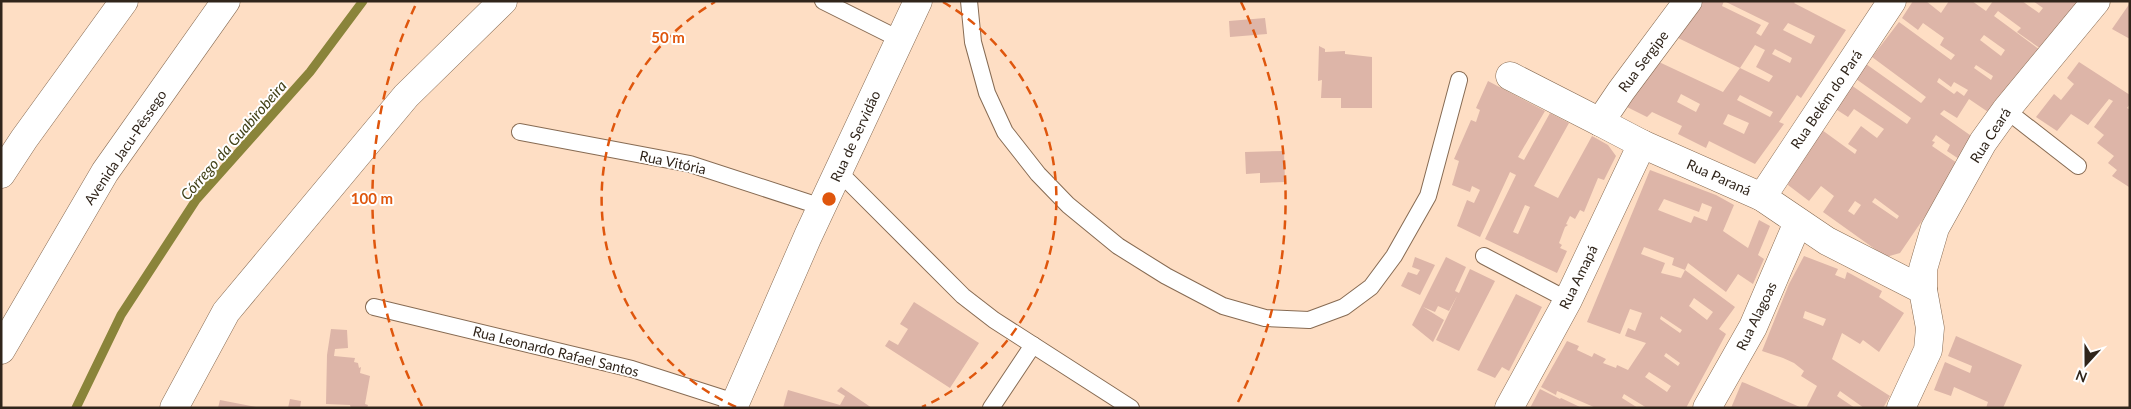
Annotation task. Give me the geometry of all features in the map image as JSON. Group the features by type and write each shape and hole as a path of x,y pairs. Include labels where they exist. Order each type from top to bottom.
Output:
{"main road":[{"path":"1,174 24,138 124,1"},
{"name":"Avenida Jacu-Pêssego","path":"1,350 104,172 226,1"},
{"path":"174,408 226,312 406,96 503,1"},
{"name":"Rua de Servidão","path":"734,405 838,171 918,1"},
{"name":"Rua Sergipe","path":"1600,122 1620,91 1688,1"},
{"name":"Rua Belém do Pará","path":"1762,197 1892,1"},
{"name":"Rua Ceará","path":"1901,408 1928,350 1930,328 1922,290 1923,269 1935,228 1983,142 2006,110 2096,1"},
{"name":"Rua Paraná","path":"1510,76 1642,144 1762,197 1798,222 1865,262 1922,290"},
{"name":"Rua Amapá","path":"1509,408 1568,300 1642,144"},
{"name":"Rua Alagoas","path":"1707,408 1753,327 1798,222"}],"lane":[{"path":"823,1 901,40"},
{"path":"968,1 973,42 987,93 1005,132 1038,174 1068,205 1118,246 1223,306 1265,318 1309,320 1344,307 1371,287 1394,256 1428,196 1459,80"},
{"path":"2006,110 2078,166"},
{"name":"Rua Vitória","path":"520,132 690,164 822,207"},
{"path":"838,171 964,296 994,320 1131,408"},
{"path":"1484,256 1568,300"},
{"name":"Rua Leonardo Rafael Santos","path":"374,307 632,369 734,405"},
{"path":"991,408 1033,345"}],"building":[{"path":"1702,1 1724,1 1796,1 1794,3 1846,30 1801,98 1797,95 1779,122 1784,124 1755,164 1709,141 1706,148 1678,134 1682,126 1652,112 1647,117 1627,107 1659,62 1723,92 1740,68 1676,37","holes":["1724,1 1769,23 1761,36 1756,33 1761,25 1722,6","1788,23 1815,36 1811,44 1783,30","1755,45 1765,50 1756,67 1773,76 1769,82 1740,68","1775,49 1792,58 1790,63 1772,54","1681,94 1700,104 1696,112 1677,102","1740,95 1773,112 1770,117 1737,100","1728,114 1749,123 1744,134 1723,124"]},
{"path":"1913,1 1926,1 1941,13 1949,1 1972,1 1986,11 1993,1 2022,1 2039,13 2043,8 2033,1 2079,1 2041,49 2017,32 2021,28 1998,11 1994,16 2040,50 1991,114 1969,99 1957,118 1944,110 1940,114 1977,140 1962,161 1947,151 1950,145 1936,135 1932,141 1935,142 1932,146 1960,165 1900,253 1886,257 1823,212 1834,196 1821,186 1809,201 1788,185 1790,177 1822,130 1855,154 1857,150 1848,144 1861,126 1877,138 1884,129 1854,109 1848,117 1834,108 1851,85 1907,124 1911,118 1856,79 1866,64 1921,103 1926,97 1872,57 1899,22 1951,60 1955,55 1940,45 1944,38 1923,23 1918,30 1902,18","holes":["1984,35 2005,50 2001,56 1980,40","1976,65 1993,76 1991,80 1974,68","1939,78 1951,87 1954,82 1968,90 1964,96 1957,91 1954,94 1937,82","1875,198 1899,216 1897,219 1872,202","1855,201 1861,205 1854,215 1848,211"]},
{"path":"2130,3 2130,39 2112,29"},
{"path":"1265,18 1267,34 1230,37 1229,21"},
{"path":"1319,46 1325,49 1325,52 1345,51 1345,54 1372,57 1372,108 1341,108 1341,98 1321,98 1322,80 1318,81"},
{"path":"2079,62 2130,95 2130,104 2127,108 2130,110 2129,187 2112,176 2117,170 2108,163 2114,156 2097,143 2104,135 2094,127 2113,101 2109,99 2088,125 2071,114 2057,131 2036,117 2054,94 2061,100 2074,84 2067,78"},
{"path":"1488,81 1545,111 1518,157 1524,160 1550,113 1569,123 1534,186 1558,198 1592,136 1608,145 1616,156 1604,180 1598,178 1584,212 1580,210 1575,219 1570,216 1566,224 1568,225 1565,227 1559,243 1562,245 1560,248 1567,251 1557,273 1485,239 1516,175 1510,172 1480,237 1457,226 1467,200 1474,203 1480,190 1472,186 1470,192 1452,185 1459,161 1454,159 1471,120 1476,122 1480,110 1476,108","holes":["1525,205 1530,207 1518,234 1513,232"]},
{"path":"1284,151 1285,182 1260,183 1260,173 1246,174 1245,152"},
{"path":"1650,170 1716,195 1734,205 1723,231 1748,248 1759,220 1770,226 1758,255 1764,259 1753,284 1738,274 1726,292 1688,263 1685,270 1735,307 1719,329 1726,334 1686,408 1647,408 1624,394 1622,398 1638,408 1596,408 1557,391 1556,395 1541,387 1567,341 1579,346 1577,350 1592,357 1594,353 1606,359 1603,363 1616,368 1617,365 1628,370 1646,343 1625,336 1628,328 1635,331 1642,313 1630,309 1620,334 1587,322","holes":["1664,199 1699,212 1702,203 1712,207 1707,221 1694,216 1691,223 1658,210","1644,247 1674,258 1672,265 1685,270 1681,278 1661,273 1665,263 1641,254","1694,298 1713,312 1707,320 1689,306","1661,316 1682,330 1680,333 1660,319","1666,353 1680,363 1678,366 1664,356","1649,372 1671,386 1667,392 1645,377"]},
{"path":"1804,256 1838,269 1835,275 1845,279 1847,272 1882,291 1879,297 1904,313 1879,352 1863,340 1860,344 1842,333 1832,359 1890,396 1883,408 1864,408 1840,391 1837,396 1855,408 1806,408 1817,386 1801,376 1804,371 1794,363 1762,351 1789,284","holes":["1805,311 1826,319 1823,326 1803,318"]},
{"path":"1415,257 1435,265 1420,295 1401,286 1408,272 1417,275 1420,270 1412,267"},
{"path":"1446,257 1466,267 1455,291 1459,293 1470,269 1495,281 1459,351 1436,340 1457,296 1449,311 1438,306 1435,312 1423,307 1444,320 1433,342 1412,325"},
{"path":"1516,294 1542,307 1509,371 1502,367 1495,378 1477,370"},
{"path":"914,302 979,343 950,388 885,346 889,340 898,345 908,329 900,324"},
{"path":"331,329 347,330 348,348 335,349 334,356 355,358 354,362 358,363 359,368 361,367 360,373 370,376 365,404 368,405 367,408 351,408 350,405 326,404 327,355"},
{"path":"1956,336 2022,365 2003,408 1986,408 1988,402 1954,387 1951,396 1934,390 1945,362 1970,373 1972,366 1948,356"},
{"path":"1742,382 1745,383 1802,408 1731,408"},
{"path":"841,387 872,408 783,408 788,390 840,405 845,396 837,391"},
{"path":"1540,389 1560,399 1582,408 1530,408"},
{"path":"290,399 301,401 300,408 288,408"},
{"path":"220,400 256,407 256,408 218,408"}],"waterway":[{"name":"Córrego da Guabirobeira","path":"76,408 121,315 196,200 310,72 363,1"}]}
